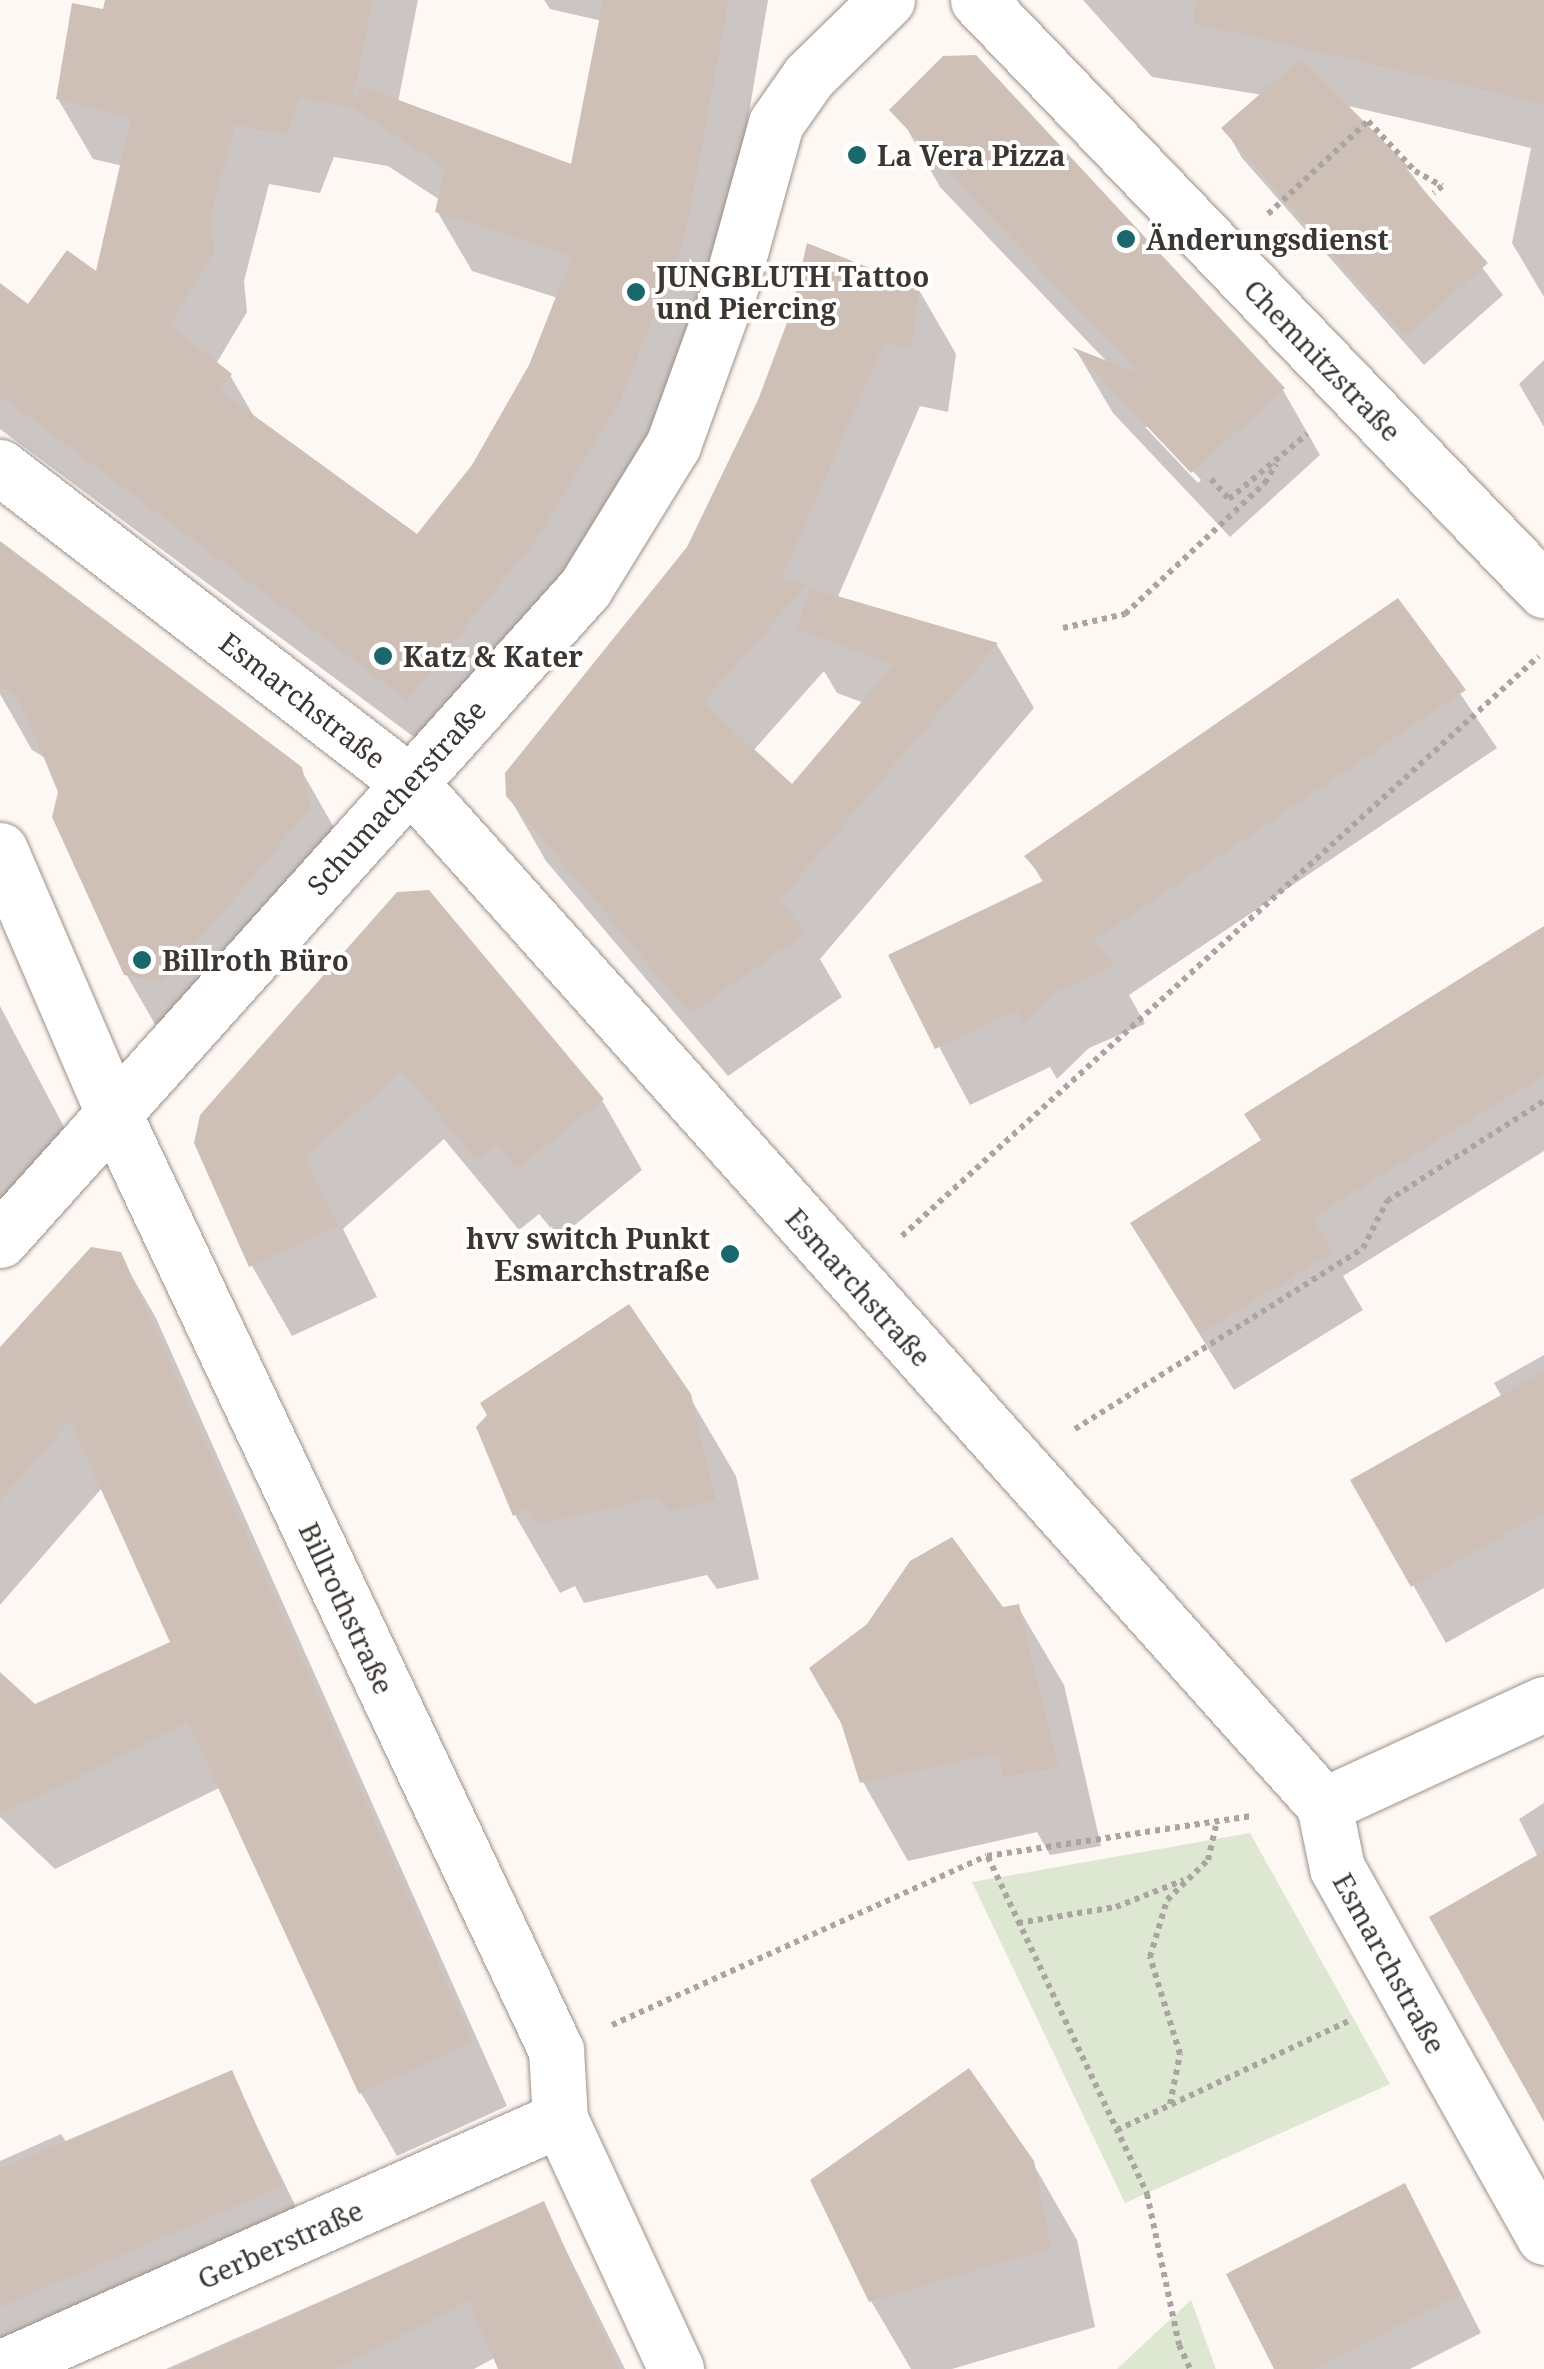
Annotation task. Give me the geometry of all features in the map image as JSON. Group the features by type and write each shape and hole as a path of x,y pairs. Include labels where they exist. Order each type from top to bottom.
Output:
{"street":[{"name":"Schumacherstraße","path":"0,1240 112,1110 584,588 633,517 699,380 776,123 809,76 887,0"},
{"name":"Chemnitzstraße","path":"978,0 1544,590"},
{"name":"Esmarchstraße","path":"4,469 410,782 1324,1805 1337,1868 1544,2237"},
{"name":"Billrothstraße","path":"0,850 112,1110 556,2050 560,2120 676,2369"},
{"path":"1324,1805 1544,1704"},
{"name":"Gerberstraße","path":"0,2368 560,2120"}],"path":[{"path":"1222,255 1368,122 1415,171 1442,186 1434,192"},
{"path":"1063,628 1125,614 1265,483 1276,464"},
{"path":"1211,478 1229,499 1257,474"},
{"path":"853,1280 1544,652"},
{"path":"1018,1464 1363,1248 1387,1201 1544,1100"},
{"path":"556,2050 988,1856 1324,1805"},
{"path":"1170,2106 1180,2054 1150,1957 1167,1900 1208,1860 1217,1821"},
{"path":"988,1856 1147,2194 1178,2345 1190,2369"},
{"path":"1018,1923 1116,1907 1190,1878"},
{"path":"1117,2130 1405,1994"}],"green space":[{"path":"1250,1833 1390,2084 1125,2203 972,1882"},
{"path":"1191,2300 1216,2369 1117,2369"}],"building":[{"path":"105,0 373,0 352,105 361,86 571,164 603,0 729,0 685,237 620,401 541,533 407,700 0,396 0,283 28,304 67,250 96,271 131,117 56,99 72,3 103,9","holes":["300,99 351,107 445,168 435,212 572,256 529,365 472,465 417,534 219,390 232,374 170,325 214,252 211,219 235,125 286,135"]},
{"path":"1196,0 1544,0 1544,104 1193,23"},
{"path":"976,55 1285,388 1191,473 1072,347 1140,374 889,110 943,56"},
{"path":"1301,58 1412,170 1404,168 1488,263 1405,337 1221,128"},
{"path":"807,243 920,288 911,349 884,343 782,578 808,584 703,702 792,784 893,665 797,629 810,588 998,643 779,901 807,932 690,1014 506,796 505,773 687,547 758,400 791,312"},
{"path":"0,541 302,767 311,808 163,982 124,975 52,817 58,792 39,746 17,697 0,686"},
{"path":"1398,598 1466,690 1094,940 1115,966 1056,992 1022,1025 1017,1011 935,1049 888,955 1045,880 1024,856"},
{"path":"429,890 604,1099 517,1169 497,1145 477,1161 402,1071 305,1157 338,1226 249,1267 194,1143 200,1115 397,892"},
{"path":"1544,926 1544,1075 1312,1218 1333,1252 1200,1334 1130,1223 1261,1140 1244,1114"},
{"path":"91,1247 121,1252 473,2042 359,2094 188,1722 0,1815 0,1672 35,1704 170,1642 70,1421 0,1501 0,1347"},
{"path":"629,1304 691,1394 716,1500 669,1512 660,1497 537,1525 528,1509 513,1516 476,1427 487,1415 480,1403"},
{"path":"1544,1371 1544,1513 1411,1587 1350,1480"},
{"path":"952,1537 1003,1607 1019,1604 1058,1768 1002,1777 999,1753 860,1783 841,1723 809,1668 867,1624 910,1561"},
{"path":"1544,1851 1544,2122 1429,1917"},
{"path":"969,2068 1034,2161 1051,2248 869,2302 810,2180"},
{"path":"232,2070 283,2186 0,2307 0,2169"},
{"path":"1405,2183 1461,2294 1313,2369 1274,2369 1226,2274"},
{"path":"544,2201 619,2369 498,2369 468,2301 336,2369 172,2369"}],"place":[{"name":"La Vera Pizza","path":"857,155"},
{"name":"Änderungsdienst","path":"1126,239"},
{"name":"JUNGBLUTH Tattoo und Piercing","path":"636,292"},
{"name":"Katz & Kater","path":"383,656"},
{"name":"Billroth Büro","path":"142,960"},
{"name":"hvv switch Punkt Esmarchstraße","path":"730,1254"}]}
